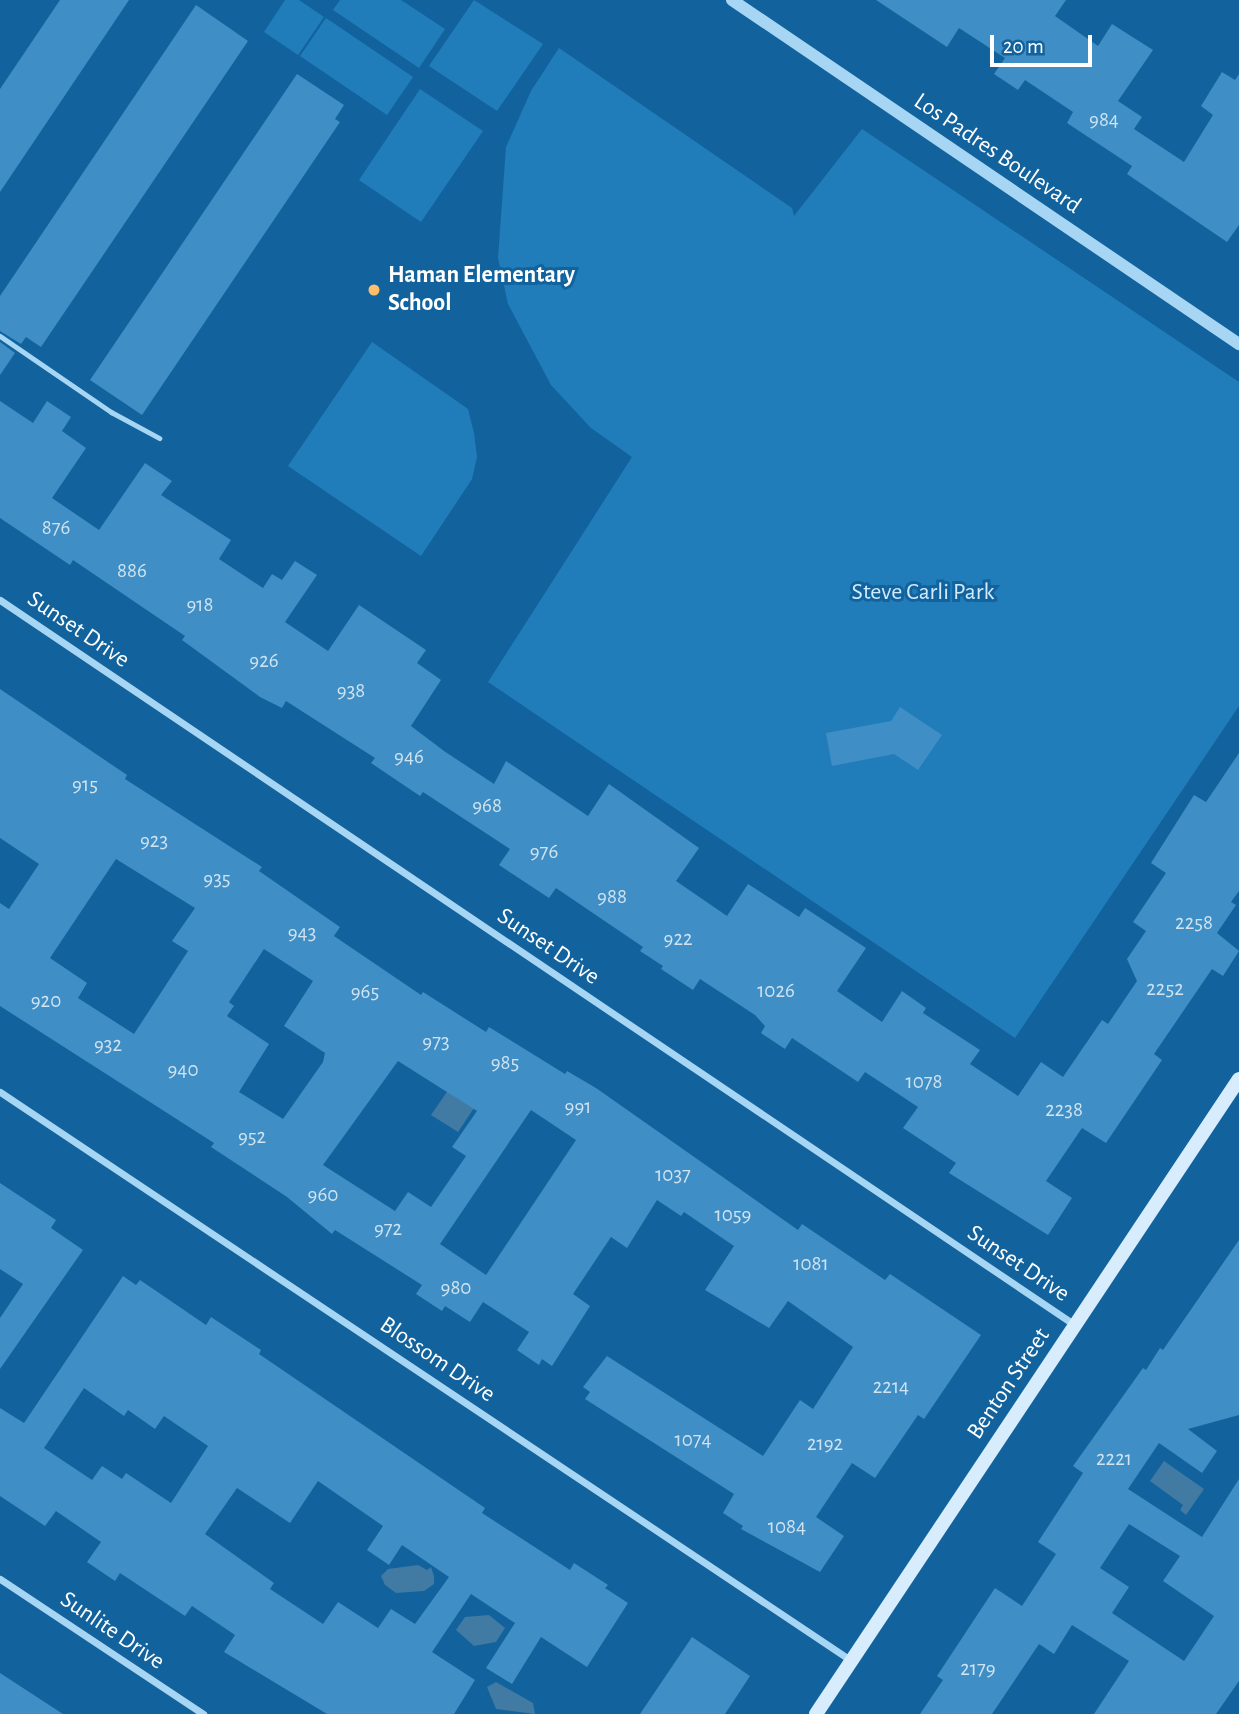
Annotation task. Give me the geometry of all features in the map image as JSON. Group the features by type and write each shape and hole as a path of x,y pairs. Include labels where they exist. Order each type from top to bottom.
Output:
{"main road":[{"name":"Benton Street","path":"816,1714 1239,1079"}],"street":[{"name":"Los Padres Boulevard","path":"732,0 1239,344"},
{"name":"Sunset Drive","path":"0,600 1075,1325"},
{"name":"Blossom Drive","path":"0,1092 852,1661"},
{"name":"Sunlite Drive","path":"0,1579 203,1714"}],"lane":[{"path":"0,336 111,412 159,438"}],"green space":[{"path":"285,0 299,0 324,17 298,55 264,32"},
{"path":"340,0 401,0 445,29 419,68 333,10"},
{"path":"474,0 543,44 497,111 429,66"},
{"path":"326,18 413,77 387,115 300,56"},
{"name":"Steve Carli Park","path":"559,48 792,208 794,216 862,129 1239,382 1239,706 1015,1038 488,682 632,457 591,428 551,385 508,304 498,258 506,147 531,91"},
{"path":"420,89 483,131 421,222 359,180"},
{"path":"372,342 468,409 474,433 477,457 472,479 421,556 288,466"}],"shaded area":[{"path":"451,1086 476,1105 458,1132 431,1115"},
{"path":"1164,1461 1204,1489 1186,1515 1180,1510 1183,1505 1150,1481"},
{"path":"418,1565 427,1570 431,1567 434,1576 434,1584 424,1591 396,1593 385,1585 381,1576 388,1569"},
{"path":"489,1615 505,1628 496,1642 474,1646 456,1630 465,1617"},
{"path":"496,1682 533,1703 535,1714 496,1709 487,1687"}],"building":[{"path":"60,0 129,0 0,192 0,89"},
{"path":"876,0 1066,0 1055,16 1098,46 1112,24 1153,50 1118,101 1142,117 1134,129 1184,162 1213,115 1201,106 1222,72 1235,80 1239,74 1239,225 1227,242 1127,174 1132,166 1067,123 1073,112 1025,80 1018,90 994,74 1005,58 959,28 947,47"},
{"path":"196,5 248,41 41,347 26,337 21,344 0,331 0,296"},
{"path":"297,74 344,105 335,119 340,122 142,415 90,380"},
{"path":"0,342 15,353 0,375"},
{"path":"0,401 33,423 47,401 71,417 62,431 86,448 52,498 99,530 145,463 172,481 161,495 231,540 219,559 263,588 272,574 282,580 295,561 317,575 285,622 328,651 359,605 426,650 417,663 441,680 411,726 444,751 494,784 506,761 588,816 609,784 699,848 676,881 727,916 748,884 799,917 805,908 866,948 837,991 882,1022 902,991 926,1008 923,1013 980,1050 970,1064 1018,1096 1041,1062 1063,1077 1102,1020 1108,1024 1137,981 1127,959 1146,931 1133,922 1166,873 1151,863 1194,795 1206,802 1239,753 1239,891 1231,902 1236,905 1217,933 1239,951 1223,976 1212,969 1154,1054 1162,1060 1106,1143 1082,1128 1046,1181 1072,1198 1048,1235 949,1173 956,1163 903,1128 918,1107 865,1072 858,1082 792,1038 785,1049 761,1033 765,1026 755,1015 700,979 693,990 640,951 643,947 556,888 549,898 499,865 510,849 423,792 420,796 371,763 375,758 286,701 282,708 260,697 182,640 185,636 73,560 70,565 0,518"},
{"path":"0,689 127,775 125,779 262,867 259,871 340,927 334,936 421,995 423,992 486,1032 489,1027 565,1074 567,1071 596,1088 798,1230 802,1224 885,1280 890,1274 981,1335 924,1419 918,1415 875,1478 852,1463 816,1517 844,1536 820,1572 741,1529 743,1526 723,1513 734,1494 585,1399 590,1392 583,1387 607,1356 763,1456 800,1400 813,1409 853,1347 788,1301 769,1328 705,1290 734,1246 684,1212 681,1216 657,1200 627,1248 611,1237 573,1294 590,1306 552,1366 542,1359 539,1365 517,1350 529,1332 483,1302 470,1322 445,1306 442,1311 416,1294 422,1285 335,1230 332,1234 287,1197 211,1147 214,1143 0,1006 0,903 9,909 39,864 0,838","holes":["116,859 195,908 172,941 188,951 134,1034 78,998 87,983 50,958","264,949 313,981 284,1026 325,1053 323,1062 283,1119 239,1092 269,1044 227,1016 234,1006 229,1002","398,1061 477,1111 452,1147 466,1156 431,1207 408,1192 395,1211 323,1165","531,1110 576,1140 486,1275 440,1244"]},
{"path":"900,707 942,735 918,770 894,754 832,766 826,733 891,721"},
{"path":"0,1183 56,1220 51,1228 83,1250 0,1369 0,1318 23,1284 0,1269"},
{"path":"1239,1240 1239,1415 1188,1429 1217,1451 1202,1473 1159,1443 1128,1489 1202,1537 1239,1479 1239,1681 1216,1714 1094,1714 1129,1661 1072,1625 1054,1654 1039,1644 992,1714 920,1714 943,1680 937,1676 995,1588 1022,1606 1056,1554 1038,1542 1083,1473 1073,1466 1143,1368 1146,1370 1160,1348 1163,1350","holes":["1129,1524 1180,1556 1163,1581 1214,1616 1184,1661 1112,1613 1129,1587 1100,1568"]},
{"path":"123,1276 136,1285 140,1280 206,1325 211,1317 261,1350 259,1354 485,1508 482,1513 570,1570 574,1563 608,1585 605,1588 628,1603 587,1667 541,1637 512,1684 486,1668 515,1623 471,1594 432,1652 475,1680 454,1714 327,1714 224,1652 235,1635 192,1606 185,1616 120,1573 115,1581 87,1562 101,1542 56,1511 45,1526 0,1496 0,1408 24,1423","holes":["84,1388 124,1416 128,1410 155,1429 164,1416 208,1446 171,1503 126,1473 122,1479 102,1466 92,1480 44,1448","318,1481 383,1526 367,1550 389,1565 402,1545 449,1577 415,1624 391,1609 378,1628 338,1602 323,1624 270,1589 274,1583 205,1534 237,1488 290,1523"]},
{"path":"692,1637 750,1676 725,1714 640,1714"},
{"path":"0,1673 63,1714 0,1714"}],"place":[{"name":"Haman Elementary School","path":"374,290"}]}
